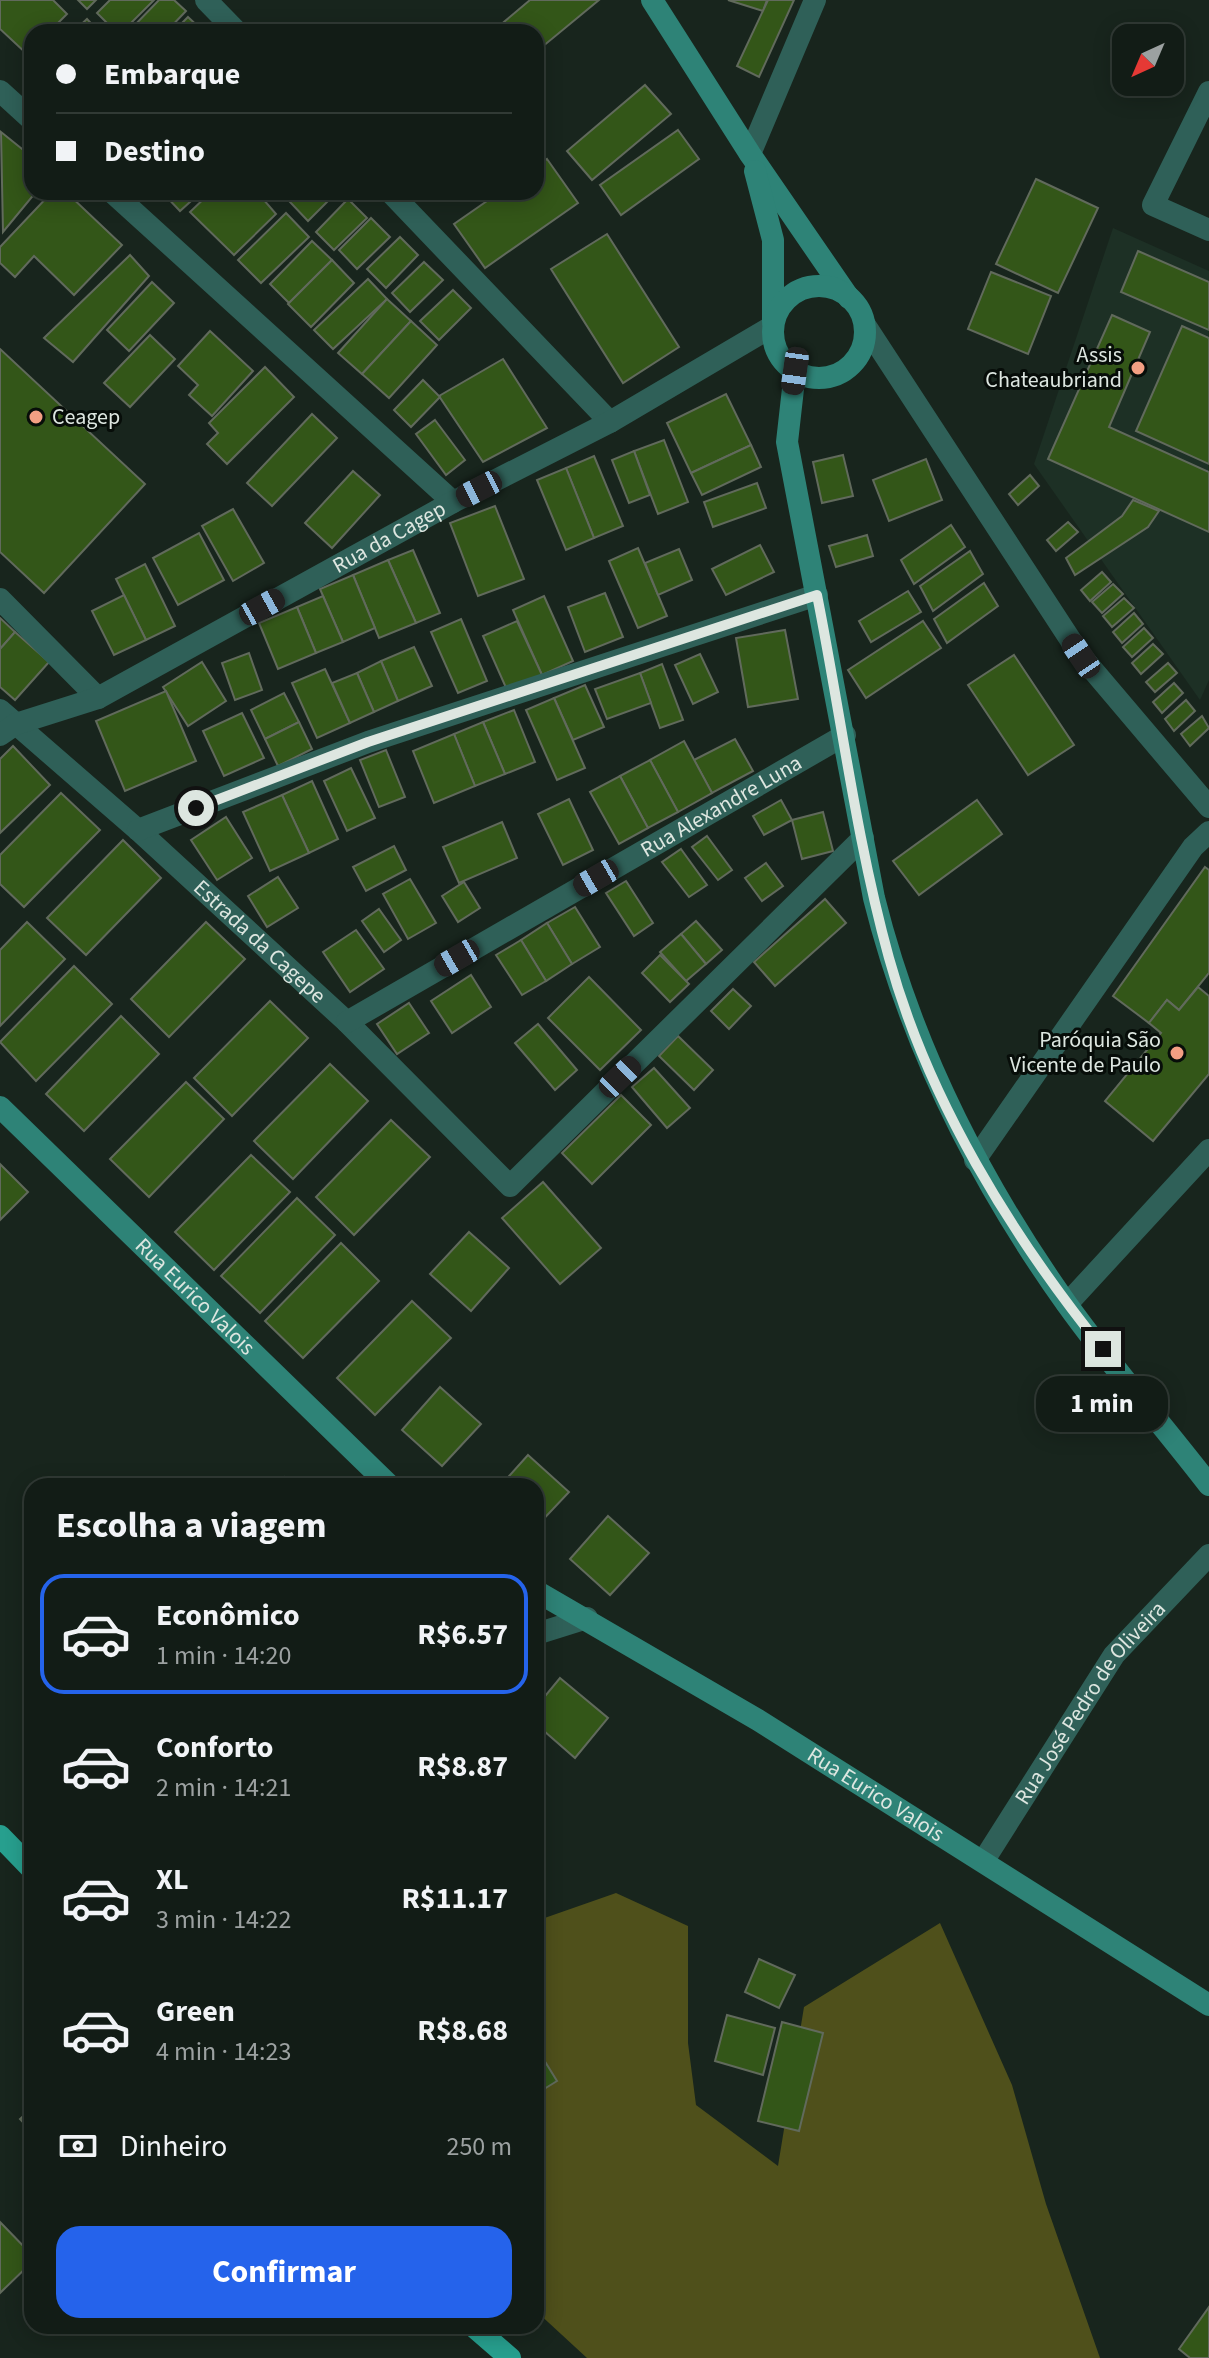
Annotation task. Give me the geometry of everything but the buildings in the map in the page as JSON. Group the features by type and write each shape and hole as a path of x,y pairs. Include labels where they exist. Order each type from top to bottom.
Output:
{"main road":[{"path":"652,0 750,154 859,310 865,325 860,354 838,374 808,377 795,371 778,351 773,326 773,240 750,154"},
{"path":"773,326 789,297 803,289 819,286 836,289 849,298"},
{"path":"795,371 787,442 874,898 895,976 926,1060 975,1160 1067,1304 1209,1485"},
{"name":"Rua Eurico Valois","path":"0,1107 382,1478"},
{"name":"Rua Eurico Valois","path":"544,1595 587,1618 984,1860 1209,2005"},
{"path":"0,1836 24,1861"},
{"path":"482,2334 510,2358"}],"street":[{"path":"206,0 229,24"},
{"path":"750,154 815,0"},
{"path":"0,91 24,113"},
{"path":"1209,92 1153,205 1209,230"},
{"path":"121,200 453,502"},
{"path":"398,200 610,422"},
{"path":"865,325 1081,656 1207,797 1201,840 975,1160"},
{"name":"Rua da Cagep","path":"5,723 98,698 453,502 610,422 773,326"},
{"path":"138,830 368,742 817,595"},
{"path":"0,599 98,698"},
{"name":"Estrada da Cagepe","path":"5,723 138,830 347,1022 510,1186 863,838"},
{"name":"Rua Alexandre Luna","path":"347,1022 845,735"},
{"path":"1067,1304 1209,1150"},
{"name":"Rua José Pedro de Oliveira","path":"984,1860 1114,1655 1209,1555"},
{"path":"544,1631 587,1618"}],"shaded area":[{"name":"Assis Chateaubriand","path":"1113,228 1209,271 1209,680 1200,700 1034,464"},
{"path":"616,1893 688,1926 688,2043 696,2105 778,2166 804,2007 940,1923 1012,2085 1046,2204 1100,2358 587,2358 544,2318 544,1918"}],"place":[{"name":"Assis Chateaubriand","path":"1138,368"},
{"name":"Ceagep","path":"36,417"},
{"name":"Paróquia São Vicente de Paulo","path":"1177,1053"}],"route":[{"path":"196,808 368,742 817,595 874,898 889,961 915,1035 975,1160 1067,1304 1103,1349"}]}
